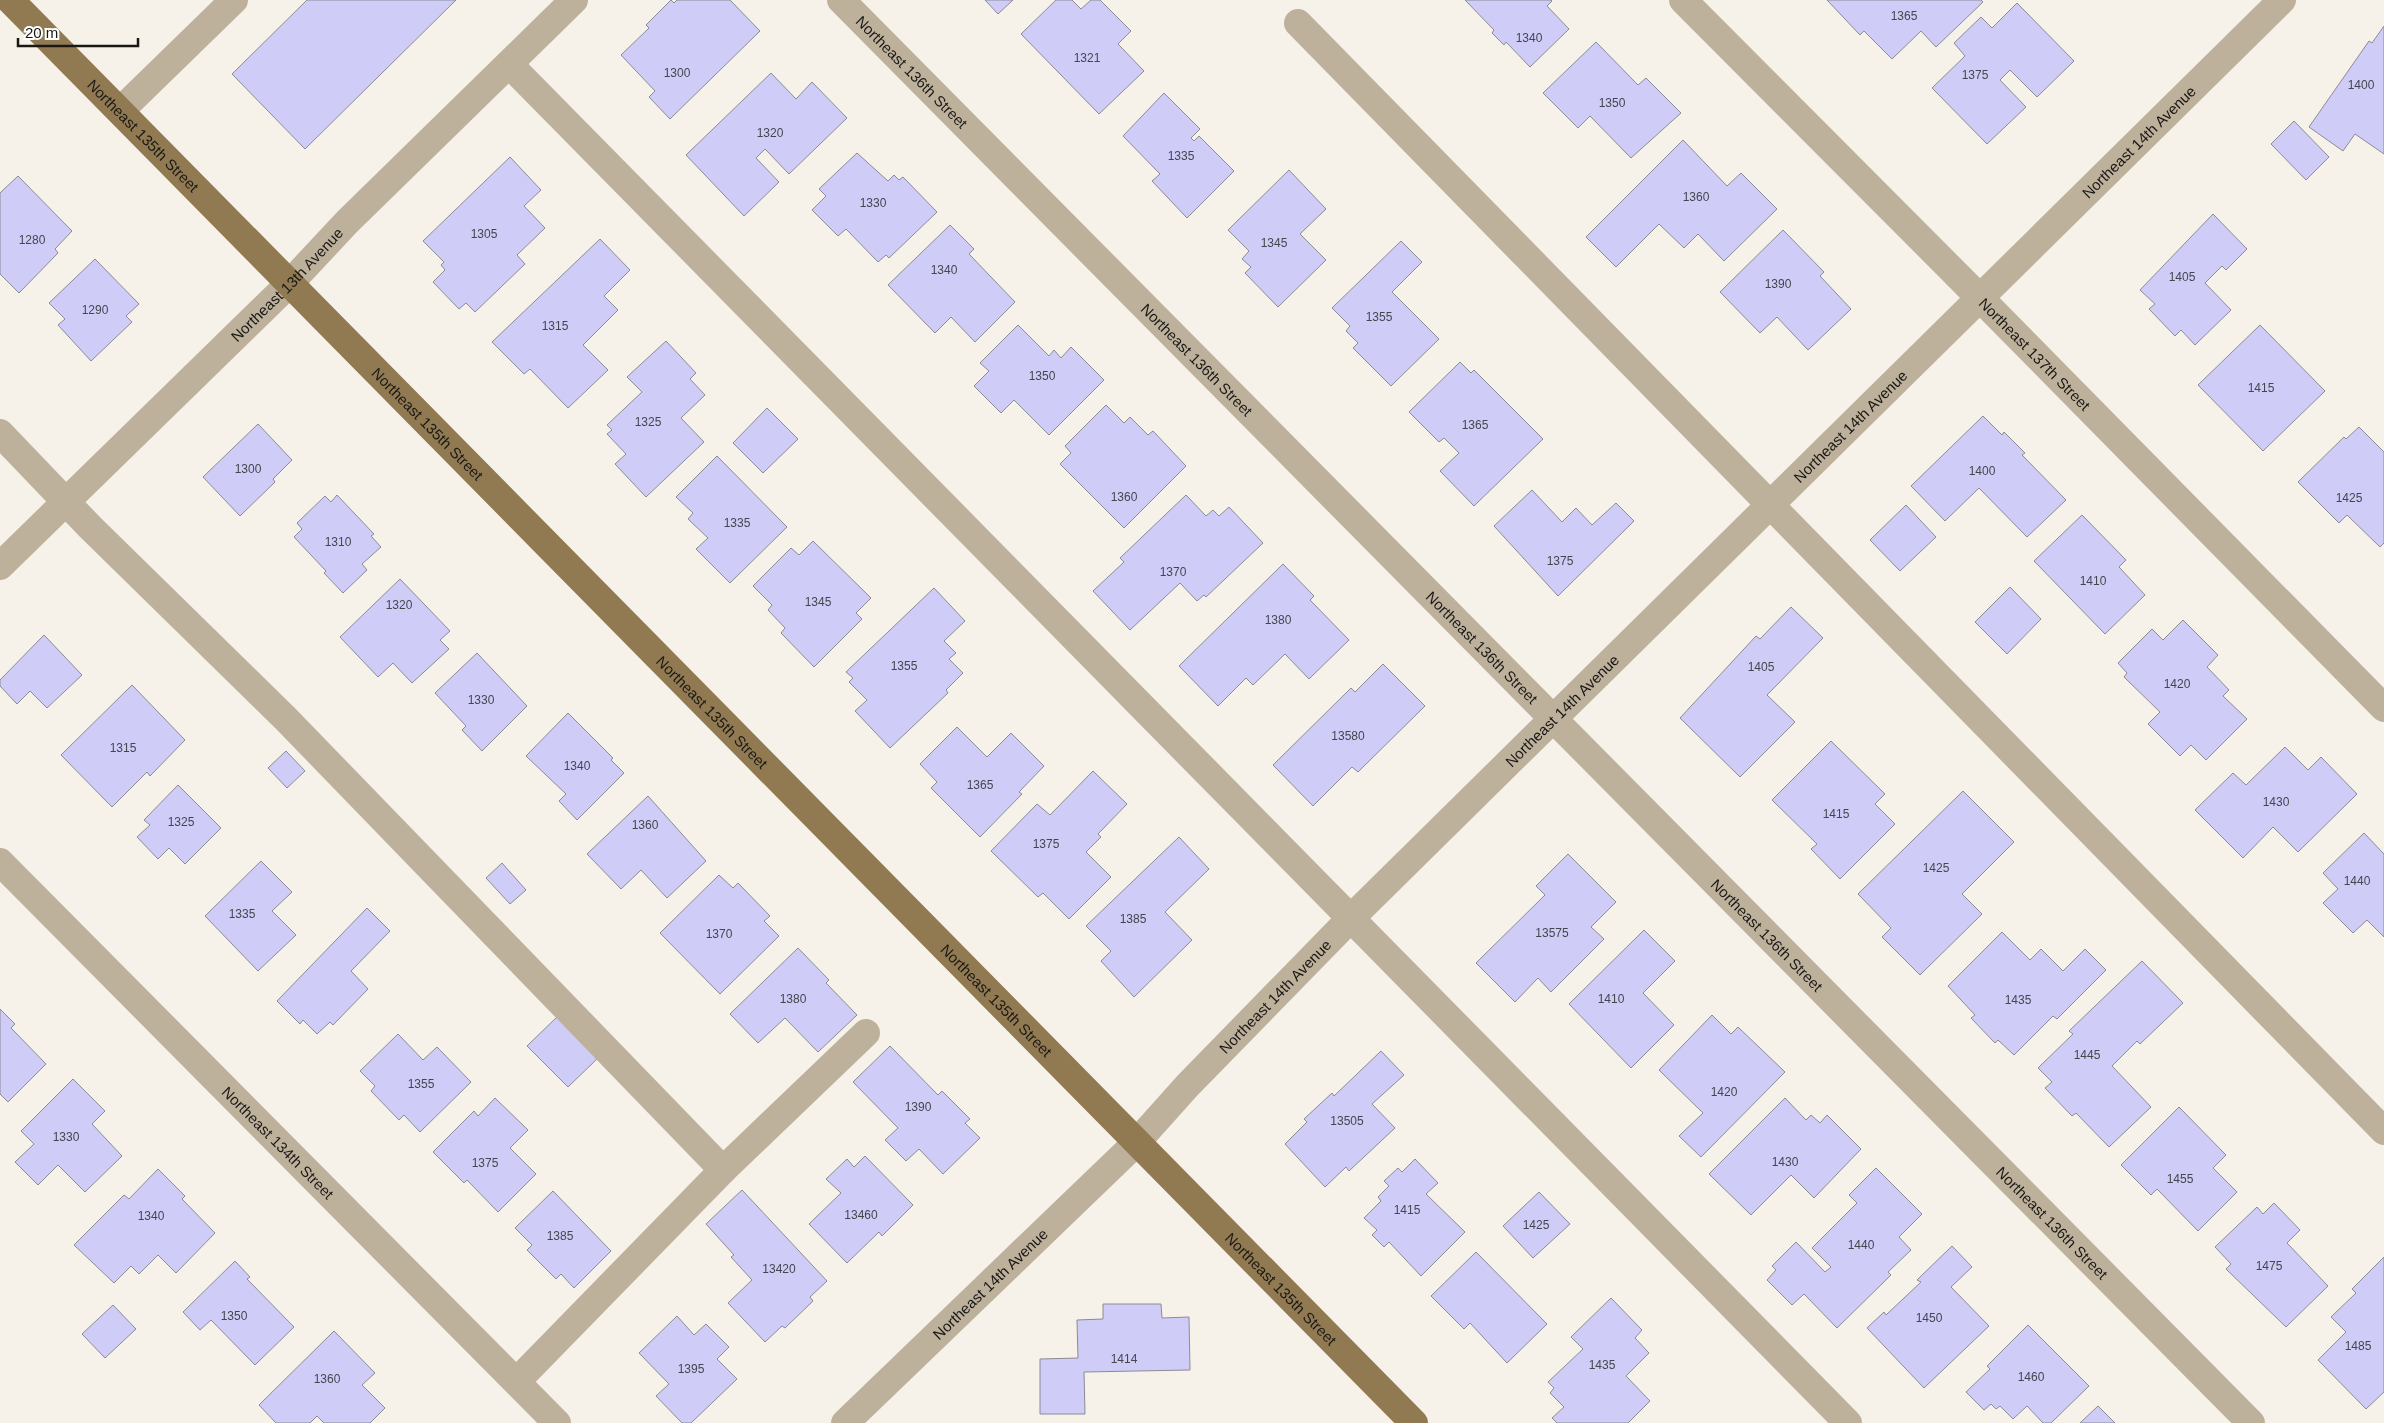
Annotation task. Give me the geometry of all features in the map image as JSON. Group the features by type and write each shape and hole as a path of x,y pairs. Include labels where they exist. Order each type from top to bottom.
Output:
{"main road":[{"name":"Northeast 135th Street","path":"10,0 1414,1423"}],"street":[{"path":"120,111 234,0"},
{"name":"Northeast 13th Avenue","path":"0,566 290,283 354,215 574,0"},
{"name":"Northeast 136th Street","path":"841,0 1552,720 2251,1423"},
{"name":"Northeast 137th Street","path":"1683,0 2384,708"},
{"name":"Northeast 14th Avenue","path":"845,1423 1136,1143 1187,1086 1350,919 2282,0"},
{"path":"1298,23 2384,1131"},
{"path":"509,64 1848,1423"},
{"path":"0,433 65,502 286,719 723,1170"},
{"name":"Northeast 134th Street","path":"0,862 557,1423"},
{"path":"517,1381 723,1170 866,1033"}],"building":[{"path":"307,0 456,0 305,149 232,74"},
{"path":"671,0 674,3 677,0 730,0 760,31 670,119 649,97 655,91 621,55 649,28 646,25"},
{"path":"985,0 1013,0 998,14"},
{"path":"1056,0 1072,0 1081,9 1091,0 1100,0 1131,31 1118,44 1144,71 1099,114 1021,34"},
{"path":"1465,0 1551,0 1547,6 1569,29 1530,67 1506,42 1504,45 1492,33 1494,30"},
{"path":"1827,0 1981,0 1983,2 1936,47 1921,31 1892,59 1864,31 1860,35"},
{"path":"2017,3 2074,61 2037,97 2010,70 2000,80 2026,107 1987,144 1932,88 1965,56 1954,43 1981,17 1992,28"},
{"path":"2384,26 2384,154 2355,134 2343,151 2309,127 2369,41 2372,43"},
{"path":"1596,42 1638,85 1646,78 1681,113 1631,158 1590,116 1578,128 1543,93"},
{"path":"771,73 796,99 812,82 847,118 789,174 765,149 756,158 779,182 744,216 686,155"},
{"path":"1164,93 1200,129 1191,138 1194,141 1199,136 1234,171 1187,218 1152,181 1160,174 1123,136"},
{"path":"2294,121 2329,157 2306,180 2271,144"},
{"path":"1683,140 1727,186 1741,173 1777,209 1724,261 1698,234 1684,248 1659,224 1616,267 1586,237"},
{"path":"857,153 888,181 894,175 899,180 903,177 937,212 889,258 886,255 878,262 846,229 838,236 812,210 826,196 819,189"},
{"path":"510,157 541,190 524,206 545,228 517,255 525,264 475,312 466,303 459,309 433,282 445,270 441,265 444,262 423,241"},
{"path":"1289,170 1326,209 1300,234 1326,260 1278,307 1245,273 1251,267 1242,259 1249,251 1228,230"},
{"path":"18,176 72,231 55,249 58,253 19,293 0,274 0,193"},
{"path":"2213,214 2247,249 2226,270 2222,266 2205,283 2231,310 2195,345 2181,330 2175,336 2149,309 2155,304 2140,290"},
{"path":"950,225 974,249 969,254 1015,302 975,342 951,317 935,333 888,285"},
{"path":"1783,230 1824,272 1820,276 1851,309 1808,350 1777,317 1760,333 1720,292"},
{"path":"600,239 630,270 604,296 618,310 583,345 608,370 568,408 530,369 524,374 492,342"},
{"path":"1401,241 1422,262 1392,292 1439,339 1391,386 1353,348 1358,343 1346,331 1350,326 1332,308"},
{"path":"95,259 139,304 126,316 132,322 91,361 58,325 65,319 49,303"},
{"path":"1018,325 1049,356 1054,350 1061,358 1071,347 1104,380 1049,435 1014,400 1001,413 974,386 989,371 980,363"},
{"path":"2260,325 2325,391 2263,451 2198,385"},
{"path":"666,341 696,373 690,379 705,395 681,418 704,442 646,497 615,464 626,454 607,434 612,430 607,425 642,392 627,377"},
{"path":"1460,362 1471,373 1474,370 1543,439 1474,506 1440,471 1459,453 1444,438 1439,442 1409,412"},
{"path":"1106,405 1124,423 1130,417 1148,435 1153,431 1186,466 1124,528 1060,464 1071,453 1065,446"},
{"path":"767,408 798,439 763,473 733,443"},
{"path":"1983,416 2002,435 2004,432 2025,453 2022,455 2066,500 2027,537 1979,488 1945,521 1911,486"},
{"path":"258,424 292,460 273,479 275,482 240,516 203,477"},
{"path":"2359,427 2384,452 2384,543 2380,547 2347,515 2339,523 2298,482 2344,437 2346,439"},
{"path":"717,456 787,527 730,583 696,549 708,538 688,519 693,513 676,497"},
{"path":"1532,490 1562,522 1576,508 1592,525 1616,503 1634,521 1558,596 1494,526"},
{"path":"337,495 374,534 371,536 381,547 362,564 367,570 343,593 324,573 326,571 294,537 302,529 297,523 325,496 331,502"},
{"path":"1186,495 1206,516 1213,510 1219,516 1229,507 1263,543 1206,597 1204,595 1197,601 1180,583 1130,630 1093,591 1124,562 1120,558"},
{"path":"1906,505 1936,537 1900,571 1870,540"},
{"path":"2082,515 2126,560 2119,567 2145,595 2105,634 2034,561"},
{"path":"813,541 871,598 856,613 862,619 814,667 781,633 785,628 768,610 772,605 753,586 791,548 799,555"},
{"path":"1283,564 1314,596 1310,600 1349,640 1309,679 1285,654 1253,685 1246,678 1218,706 1179,666"},
{"path":"400,579 450,631 440,640 449,649 412,683 393,663 378,677 340,637"},
{"path":"2010,587 2041,619 2007,654 1975,622"},
{"path":"934,588 965,621 944,641 956,653 949,659 963,673 946,690 948,693 890,748 855,711 867,700 849,682 853,678 846,672"},
{"path":"1791,607 1823,638 1767,695 1795,722 1740,777 1680,718 1756,636 1760,639"},
{"path":"2183,620 2218,655 2207,667 2229,690 2223,696 2247,719 2206,760 2191,745 2180,756 2148,724 2160,712 2124,677 2127,673 2118,663 2152,629 2163,640"},
{"path":"44,635 82,675 47,708 30,691 17,704 0,686 0,680"},
{"path":"477,653 527,706 482,751 462,730 466,726 435,693"},
{"path":"1383,664 1425,706 1358,772 1352,767 1313,806 1273,765 1351,688 1355,692"},
{"path":"132,685 185,740 150,776 147,772 112,807 61,755"},
{"path":"568,713 613,758 611,760 624,773 577,820 559,801 566,794 526,756"},
{"path":"957,727 987,757 1011,733 1044,766 1019,792 1022,794 980,837 931,788 937,782 920,764"},
{"path":"1831,741 1885,794 1875,804 1895,824 1840,879 1811,849 1817,844 1772,800"},
{"path":"2285,747 2308,770 2321,757 2357,794 2298,852 2273,827 2243,858 2195,810 2233,773 2246,785"},
{"path":"286,751 305,771 287,788 268,768"},
{"path":"1093,771 1127,804 1098,834 1101,837 1086,852 1111,877 1069,919 1043,893 1038,897 991,851 1037,804 1050,815"},
{"path":"178,785 221,828 185,864 169,848 158,859 137,837 150,825 144,820"},
{"path":"1963,791 2014,842 1962,894 1982,914 1920,975 1882,937 1891,928 1858,894"},
{"path":"648,796 706,861 667,898 641,870 621,889 587,854"},
{"path":"2364,833 2384,854 2384,937 2367,920 2353,933 2323,903 2338,889 2323,873"},
{"path":"1179,837 1209,869 1165,912 1192,940 1134,997 1101,961 1111,951 1086,926"},
{"path":"1568,854 1616,902 1591,927 1604,939 1551,992 1538,978 1515,1002 1476,963 1545,895 1536,886"},
{"path":"261,861 292,892 272,911 296,935 258,971 205,916"},
{"path":"502,863 526,890 510,904 486,878"},
{"path":"719,875 733,888 738,883 770,916 764,921 779,936 720,994 660,933"},
{"path":"367,908 390,931 351,971 368,989 333,1025 330,1022 317,1034 303,1020 300,1024 277,1001"},
{"path":"1644,930 1675,961 1643,993 1674,1025 1631,1068 1569,1004"},
{"path":"2002,932 2030,960 2041,949 2063,971 2085,949 2106,970 2057,1019 2053,1016 2014,1055 1998,1040 1995,1043 1971,1018 1975,1015 1948,986"},
{"path":"798,948 829,980 826,983 857,1015 818,1052 785,1018 758,1043 730,1014"},
{"path":"2142,961 2183,1003 2140,1044 2137,1041 2112,1066 2151,1107 2109,1147 2076,1113 2072,1116 2045,1088 2052,1082 2038,1068 2073,1034 2069,1031"},
{"path":"0,1009 15,1024 11,1028 46,1064 8,1102 0,1094"},
{"path":"1712,1015 1731,1034 1738,1027 1785,1072 1701,1157 1679,1136 1703,1113 1659,1070"},
{"path":"558,1016 598,1058 568,1087 527,1046"},
{"path":"398,1034 423,1060 437,1047 471,1082 420,1132 404,1115 399,1120 371,1091 375,1086 360,1071"},
{"path":"890,1046 938,1095 942,1091 970,1119 965,1123 980,1138 943,1174 919,1149 906,1161 885,1140 898,1128 853,1082"},
{"path":"1381,1051 1404,1075 1372,1104 1395,1128 1349,1171 1346,1167 1325,1187 1285,1144 1307,1122 1304,1119 1332,1093 1334,1096"},
{"path":"73,1079 105,1111 92,1124 122,1156 85,1192 58,1165 38,1185 15,1162 34,1144 21,1131"},
{"path":"495,1098 528,1130 510,1148 536,1174 498,1212 467,1180 464,1183 433,1152 474,1111 478,1116"},
{"path":"1785,1098 1806,1120 1811,1115 1820,1123 1827,1115 1861,1149 1814,1198 1791,1175 1751,1215 1709,1174"},
{"path":"2179,1107 2226,1155 2213,1168 2237,1192 2198,1231 2157,1189 2151,1195 2121,1165"},
{"path":"865,1156 913,1205 882,1236 879,1232 847,1263 809,1224 841,1193 826,1179 847,1159 854,1167"},
{"path":"1415,1159 1438,1183 1426,1194 1465,1232 1421,1276 1389,1242 1384,1247 1372,1235 1377,1230 1364,1218 1381,1201 1378,1197 1389,1186 1384,1181 1398,1168 1402,1172"},
{"path":"1876,1168 1922,1214 1899,1237 1911,1250 1888,1272 1891,1275 1837,1328 1804,1294 1792,1305 1767,1280 1776,1270 1772,1266 1796,1242 1825,1272 1831,1267 1812,1248 1857,1203 1849,1195"},
{"path":"158,1169 185,1196 182,1199 215,1233 176,1273 158,1255 139,1274 131,1266 114,1283 74,1245 124,1195 129,1199"},
{"path":"742,1190 827,1281 810,1297 813,1301 785,1328 782,1326 765,1342 728,1303 752,1280 731,1257 734,1255 706,1224"},
{"path":"553,1191 611,1251 574,1288 561,1274 556,1279 527,1250 532,1245 515,1228"},
{"path":"1539,1192 1570,1224 1533,1258 1503,1226"},
{"path":"2274,1203 2300,1230 2287,1243 2328,1286 2286,1327 2226,1269 2231,1264 2215,1247 2257,1207 2263,1214"},
{"path":"1952,1246 1972,1267 1951,1287 1989,1326 1924,1388 1867,1328 1884,1312 1886,1315 1921,1282 1917,1280"},
{"path":"1476,1252 1547,1324 1507,1363 1470,1323 1464,1329 1431,1296"},
{"path":"2384,1257 2384,1392 2366,1409 2318,1360 2346,1332 2331,1317 2356,1293 2352,1289"},
{"path":"235,1261 250,1277 247,1279 294,1327 255,1365 211,1320 200,1330 183,1312"},
{"path":"1611,1298 1642,1330 1635,1338 1649,1353 1626,1376 1650,1401 1628,1423 1557,1423 1552,1418 1564,1407 1550,1393 1554,1388 1548,1382 1583,1349 1571,1337"},
{"path":"1103,1304 1161,1304 1162,1318 1189,1317 1190,1370 1084,1372 1085,1414 1040,1414 1040,1359 1078,1358 1077,1320 1103,1319"},
{"path":"113,1305 136,1329 105,1358 82,1334"},
{"path":"677,1316 694,1335 706,1324 729,1347 717,1359 737,1379 691,1423 682,1423 656,1396 669,1384 639,1353"},
{"path":"2028,1325 2089,1386 2051,1423 2043,1423 2027,1406 2013,1419 2000,1406 1996,1409 1991,1404 1984,1410 1966,1392 1990,1369 1987,1366"},
{"path":"334,1331 375,1373 362,1385 385,1408 370,1423 324,1423 317,1416 310,1423 276,1423 259,1405"},
{"path":"2098,1406 2115,1423 2080,1423"}]}
